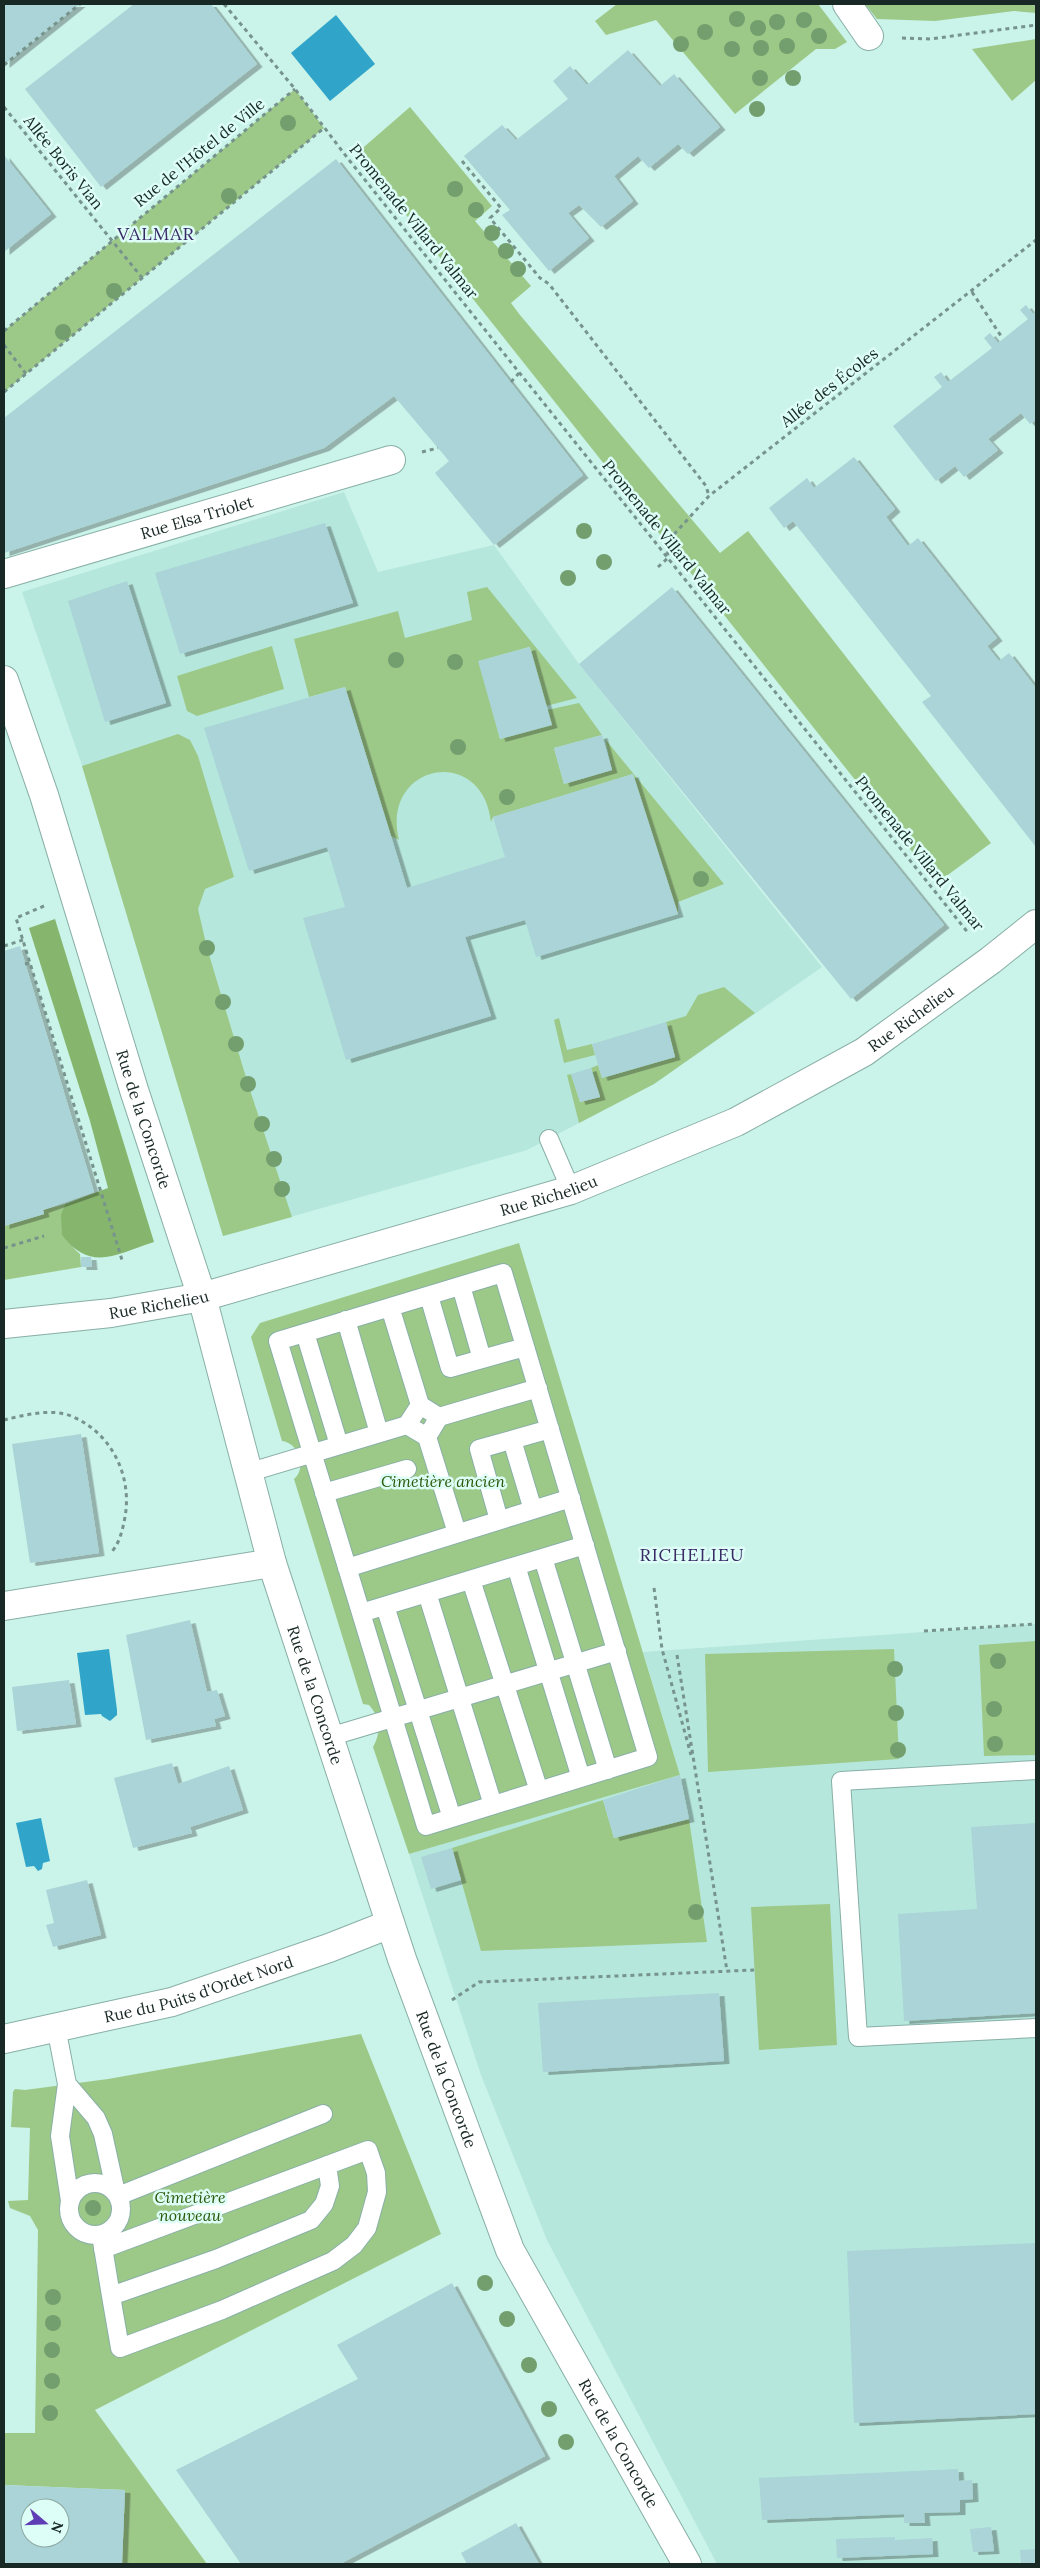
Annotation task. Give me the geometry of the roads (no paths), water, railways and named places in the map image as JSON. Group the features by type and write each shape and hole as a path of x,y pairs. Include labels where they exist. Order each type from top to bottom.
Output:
{"street":[{"path":"847,4 869,36"},
{"name":"Rue Elsa Triolet","path":"4,574 390,460"},
{"name":"Rue de la Concorde","path":"4,680 44,795 131,1080 202,1298 272,1563 390,1924 422,2013 510,2250 686,2564"},
{"name":"Rue Richelieu","path":"4,1324 111,1312 202,1298 571,1190 736,1122 864,1052 991,960 1036,924"},
{"path":"4,1606 272,1563"},
{"name":"Rue du Puits d'Ordet Nord","path":"4,2039 172,2002 329,1948 390,1924"}],"lane":[{"path":"549,1139 571,1190"},
{"path":"503,1273 648,1757 426,1826 278,1341 461,1286 503,1273"},
{"path":"461,1286 482,1359"},
{"path":"429,1296 450,1368 526,1347"},
{"path":"390,1307 420,1405 440,1417"},
{"path":"346,1320 379,1433"},
{"path":"305,1333 339,1445"},
{"path":"427,1437 440,1417 538,1388"},
{"path":"247,1473 407,1425 420,1405"},
{"path":"407,1425 427,1437 457,1533"},
{"path":"498,1520 479,1449 550,1429"},
{"path":"512,1440 533,1510"},
{"path":"324,1493 407,1469"},
{"path":"347,1568 571,1498"},
{"path":"360,1613 585,1545"},
{"path":"544,1558 608,1770"},
{"path":"516,1566 581,1778"},
{"path":"471,1580 539,1791"},
{"path":"426,1593 493,1806"},
{"path":"385,1606 452,1818"},
{"path":"329,1737 617,1651"},
{"path":"1036,1770 841,1781 858,2037 1036,2028"},
{"path":"56,2028 67,2084 60,2136 70,2201"},
{"path":"67,2084 96,2118 100,2126 122,2207 120,2219 102,2242"},
{"path":"117,2194 323,2114"},
{"path":"102,2242 120,2348 222,2310 333,2261 354,2245 368,2228 374,2208 376,2173 368,2150 102,2242 85,2234 73,2224 68,2209 70,2201 79,2188 94,2182 110,2187 117,2194"},
{"path":"112,2296 216,2259 311,2220 324,2204 330,2186 327,2165"}],"water":[{"path":"336,15 375,64 330,101 291,53"},
{"path":"109,1649 117,1710 117,1715 110,1721 101,1714 85,1715 77,1653"},
{"path":"41,1818 50,1861 43,1863 42,1869 38,1871 34,1866 26,1867 16,1823"}],"district":[{"name":"VALMAR","path":"156,234"},
{"name":"RICHELIEU","path":"692,1555"}],"park label":[{"name":"Cimetière ancien","path":"443,1481"},
{"name":"Cimetière nouveau","path":"190,2206"}]}
